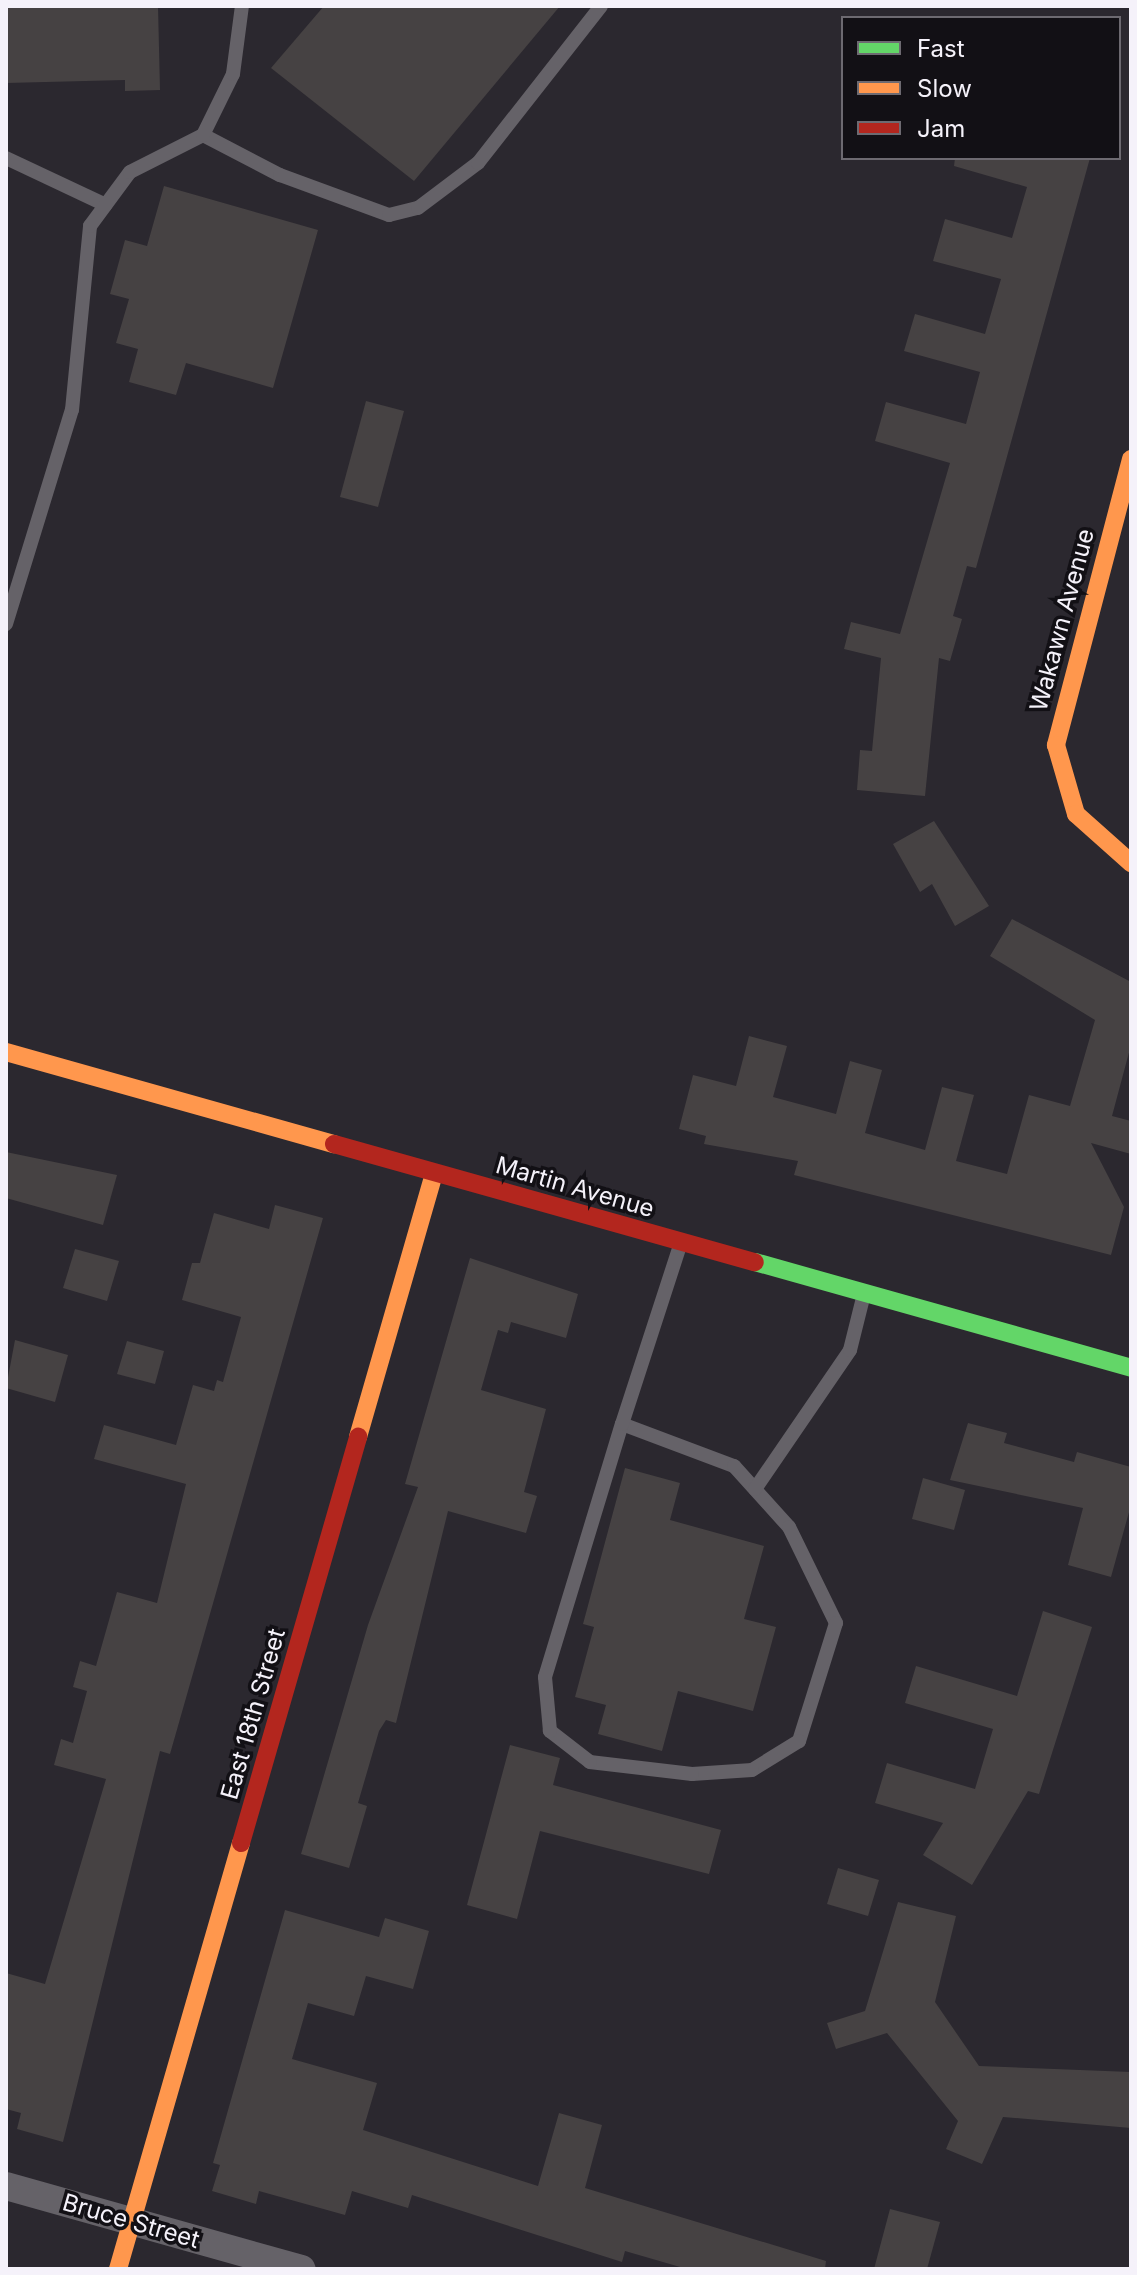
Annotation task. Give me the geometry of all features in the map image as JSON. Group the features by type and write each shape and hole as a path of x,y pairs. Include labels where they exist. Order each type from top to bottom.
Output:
{"street":[{"name":"Wakawn Avenue","path":"1131,459 1056,745 1076,814 1131,863"},
{"name":"Martin Avenue","path":"6,1052 1131,1368"},
{"name":"East 18th Street","path":"118,2269 434,1173"},
{"name":"Bruce Street","path":"6,2186 302,2269"}],"lane":[{"path":"6,624 72,410 90,226 130,172 203,135 233,74 242,6"},
{"path":"203,135 280,175 389,215 418,208 478,163 601,6"},
{"path":"6,158 106,205"},
{"path":"622,1424 734,1466 789,1527 836,1623 799,1741 752,1770 692,1774 590,1762 550,1731 545,1677 622,1424 681,1242"},
{"path":"755,1489 850,1350 864,1294"}],"building":[{"path":"6,6 158,6 160,90 125,91 125,80 6,83"},
{"path":"324,6 560,6 414,181 271,68"},
{"path":"955,160 1089,160 976,568 967,566 953,616 962,619 950,661 939,658 925,796 857,790 860,750 872,751 881,658 844,649 851,622 900,634 950,463 875,441 886,402 966,424 980,372 904,351 915,314 985,334 1001,279 933,261 945,219 1012,238 1027,187 954,166"},
{"path":"164,186 318,230 273,388 186,363 176,395 129,382 138,349 116,343 129,299 110,294 125,240 147,246"},
{"path":"366,401 404,411 378,507 340,497"},
{"path":"934,821 989,906 955,926 932,884 920,892 893,844"},
{"path":"1012,919 1131,982 1131,1045 1112,1116 1131,1121 1131,1154 1091,1143 1124,1207 1111,1255 794,1175 798,1161 704,1144 706,1136 679,1129 693,1075 736,1086 749,1036 787,1046 773,1097 836,1114 850,1061 882,1070 865,1133 925,1150 942,1087 974,1095 956,1161 1007,1174 1029,1095 1070,1106 1095,1020 990,956"},
{"path":"6,1152 117,1175 103,1225 6,1198"},
{"path":"275,1205 323,1218 170,1754 160,1751 63,2142 17,2129 21,2113 6,2109 6,1973 45,1984 106,1779 54,1765 61,1739 73,1743 87,1691 73,1687 80,1661 96,1666 117,1592 157,1603 186,1484 94,1459 104,1425 176,1445 193,1385 214,1391 217,1380 223,1382 241,1317 182,1300 192,1263 200,1263 214,1213 269,1229"},
{"path":"75,1249 119,1261 107,1301 63,1288"},
{"path":"470,1258 578,1294 566,1338 511,1322 508,1333 498,1330 481,1390 546,1409 524,1492 537,1496 526,1533 448,1511 396,1723 386,1720 379,1731 358,1803 367,1806 349,1868 301,1854 368,1625 418,1487 405,1484"},
{"path":"15,1340 68,1355 55,1402 6,1388"},
{"path":"127,1341 164,1351 155,1384 117,1374"},
{"path":"968,1423 1007,1433 1004,1443 1074,1462 1077,1452 1131,1467 1131,1505 1111,1577 1068,1565 1083,1508 950,1480"},
{"path":"625,1468 680,1483 670,1520 764,1546 744,1619 776,1627 753,1711 678,1691 662,1751 598,1734 606,1705 575,1697 594,1627 583,1624"},
{"path":"923,1478 965,1490 954,1530 912,1519"},
{"path":"1043,1611 1092,1627 1039,1794 1028,1791 972,1885 923,1855 943,1823 875,1803 887,1763 975,1789 993,1729 905,1703 916,1666 1017,1696"},
{"path":"510,1745 560,1758 553,1785 721,1830 709,1874 540,1831 517,1919 467,1905"},
{"path":"838,1868 879,1880 868,1916 827,1904"},
{"path":"898,1902 956,1916 935,2002 979,2066 1131,2072 1131,2128 1003,2117 982,2164 946,2149 958,2121 887,2033 836,2049 827,2023 865,2011"},
{"path":"285,1910 379,1937 385,1918 429,1931 413,1989 366,1976 354,2016 308,2003 292,2059 377,2083 363,2130 538,2186 559,2113 602,2125 585,2188 826,2261 825,2269 687,2269 625,2251 622,2262 412,2195 408,2208 352,2191 345,2215 259,2191 256,2204 212,2191 220,2165 213,2163"},
{"path":"890,2209 940,2222 927,2269 874,2269"}],"traffic: fast":[{"path":"755,1262 1131,1368"}],"traffic: slow":[{"path":"1131,459 1056,745 1076,814 1131,863"},
{"path":"6,1052 334,1144"},
{"path":"358,1437 434,1173"},
{"path":"118,2269 241,1843"}],"traffic: jam":[{"path":"334,1144 755,1262"},
{"path":"241,1843 358,1437"}]}
